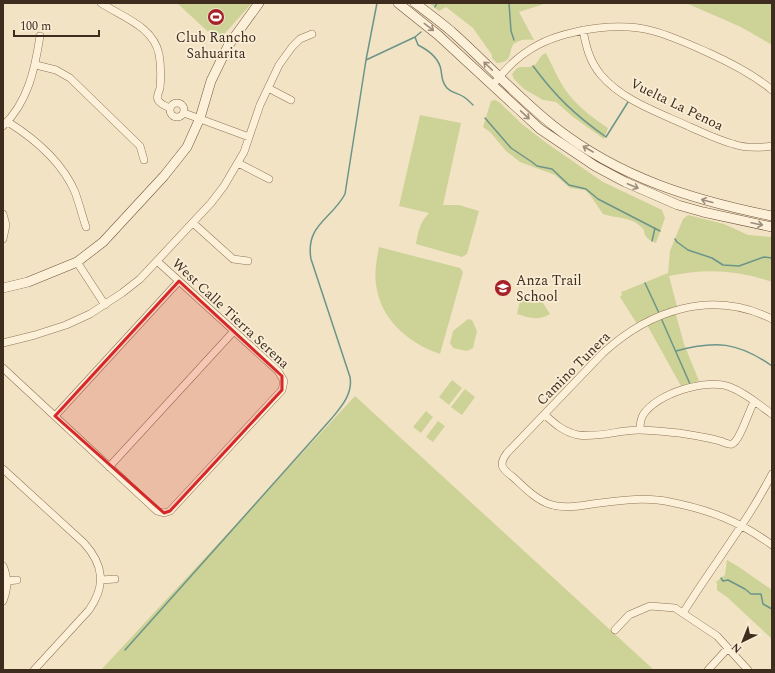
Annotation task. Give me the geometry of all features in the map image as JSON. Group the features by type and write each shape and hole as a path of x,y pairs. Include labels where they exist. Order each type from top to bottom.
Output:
{"street":[{"path":"101,3 146,30 154,41 158,53 161,73 160,89 157,97 164,106 170,108"},
{"path":"3,288 28,282 77,262 103,242 164,176 186,147 200,118 211,81 228,46 259,3"},
{"path":"398,3 443,39 532,122 558,142 595,166 625,182 678,205 772,227"},
{"path":"415,3 447,28 530,106 582,146 620,168 689,196 720,205 772,216"},
{"path":"493,85 510,65 526,52 538,45 559,36 583,30 626,27 652,30 679,40 730,63 772,90"},
{"name":"Vuelta La Penoa","path":"583,30 586,46 591,60 596,68 608,83 630,98 645,107 723,141 753,148 772,146"},
{"path":"3,343 35,336 66,325 90,314 105,305 140,279 220,192 238,164 260,105 279,65 300,39 312,34"},
{"path":"40,36 36,65 30,84 22,102 6,124 27,134 49,154 63,172 74,191 86,227"},
{"path":"36,65 56,70 70,78 140,146 144,160"},
{"path":"268,88 291,100"},
{"path":"180,103 184,107 184,113 180,117 175,118 170,114 170,108 174,104 180,103"},
{"path":"184,113 249,137"},
{"path":"238,164 269,179"},
{"path":"3,214 6,225 6,237"},
{"path":"193,223 233,258 248,261"},
{"name":"West Calle Tierra Serena","path":"109,467 157,510 164,513 170,511 282,390 284,385 284,381 278,371 157,261"},
{"path":"77,262 105,305"},
{"path":"55,416 179,281"},
{"name":"Camino Tunera","path":"742,526 707,511 668,501 631,500 575,507 562,507 550,504 538,498 508,473 503,468 502,460 507,453 615,342 633,330 658,317 696,306 724,305 750,310 772,319"},
{"path":"3,368 109,467 234,331"},
{"path":"640,430 640,420 651,406 668,396 705,384 719,384 730,387 772,414"},
{"path":"545,415 558,427 578,435 640,430 680,433 733,444 738,437 754,402"},
{"path":"3,469 93,552 101,580 98,595 89,610 34,670"},
{"path":"683,613 711,569 742,526 772,474"},
{"path":"742,526 772,545"},
{"path":"3,566 7,581 6,595 3,601"},
{"path":"101,580 115,579"},
{"path":"7,581 17,580"},
{"path":"615,630 629,615 650,606 675,608 717,636 748,670"},
{"path":"708,670 728,648"}],"highlighted area":[{"path":"179,281 282,376 282,390 170,511 164,513 55,416"}],"green space":[{"name":"Club Rancho Sahuarita","path":"177,3 252,3 218,41"},
{"path":"429,3 547,3 519,12 534,40 529,39 515,43 508,58 503,62 497,63 492,58 492,55 473,28 446,7 439,11"},
{"path":"686,3 772,3 772,45 741,27"},
{"path":"546,53 560,81 570,96 588,114 608,128 604,139 572,116 556,102 543,100 524,89 514,79 512,74 517,68 533,66 542,55"},
{"path":"495,100 545,142 603,182 662,210 665,218 656,243 645,235 644,230 635,222 603,214 585,190 570,188 555,175 520,162 506,151 490,132 483,127 491,101"},
{"path":"420,115 461,123 443,205 459,205 479,211 467,254 462,257 416,244 420,227 423,220 429,213 399,206"},
{"path":"688,215 724,224 748,235 772,237 772,282 746,275 709,271 683,273 669,276 678,310 675,311 684,344 699,381 681,386 646,323 639,327 620,297 622,295 621,292 668,273 670,251 683,219"},
{"path":"379,247 460,268 463,272 440,354 417,343 407,336 390,319 383,308 375,279"},
{"path":"538,295 550,314 542,318 530,318 517,314 521,297 531,300"},
{"path":"468,319 472,320 477,331 473,348 467,351 453,348 450,343 453,331"},
{"path":"452,380 462,388 449,405 439,397"},
{"path":"465,389 475,397 462,415 451,407"},
{"path":"355,396 654,670 101,670"},
{"path":"426,411 433,417 421,433 413,427"},
{"path":"438,421 445,426 433,442 426,437"},
{"path":"727,560 772,590 772,639 727,597 717,590 716,582 725,575"}],"waterway":[{"path":"366,60 377,3"},
{"path":"435,7 437,3"},
{"path":"509,3 511,31 514,40"},
{"path":"125,650 332,418 346,399 350,388 350,377 311,259 310,247 316,230 340,203 345,194 366,60 415,37 421,32"},
{"path":"415,37 418,45 426,49 438,62 443,82 447,88 464,97 473,105"},
{"path":"533,66 566,105 606,137 628,102"},
{"path":"485,118 511,148 537,166 552,169 569,185 586,189 598,199 660,231"},
{"path":"652,241 655,228"},
{"path":"675,239 688,250 712,258 723,265 739,266 764,257 772,258"},
{"path":"645,283 659,313"},
{"path":"661,318 690,384"},
{"path":"676,351 703,345 726,345 748,352 772,366"},
{"path":"721,578 723,581 728,580 751,594 761,594 763,604 772,609"}],"place":[{"name":"Club Rancho Sahuarita","path":"216,17"},
{"name":"Anza Trail School","path":"503,288"}]}
